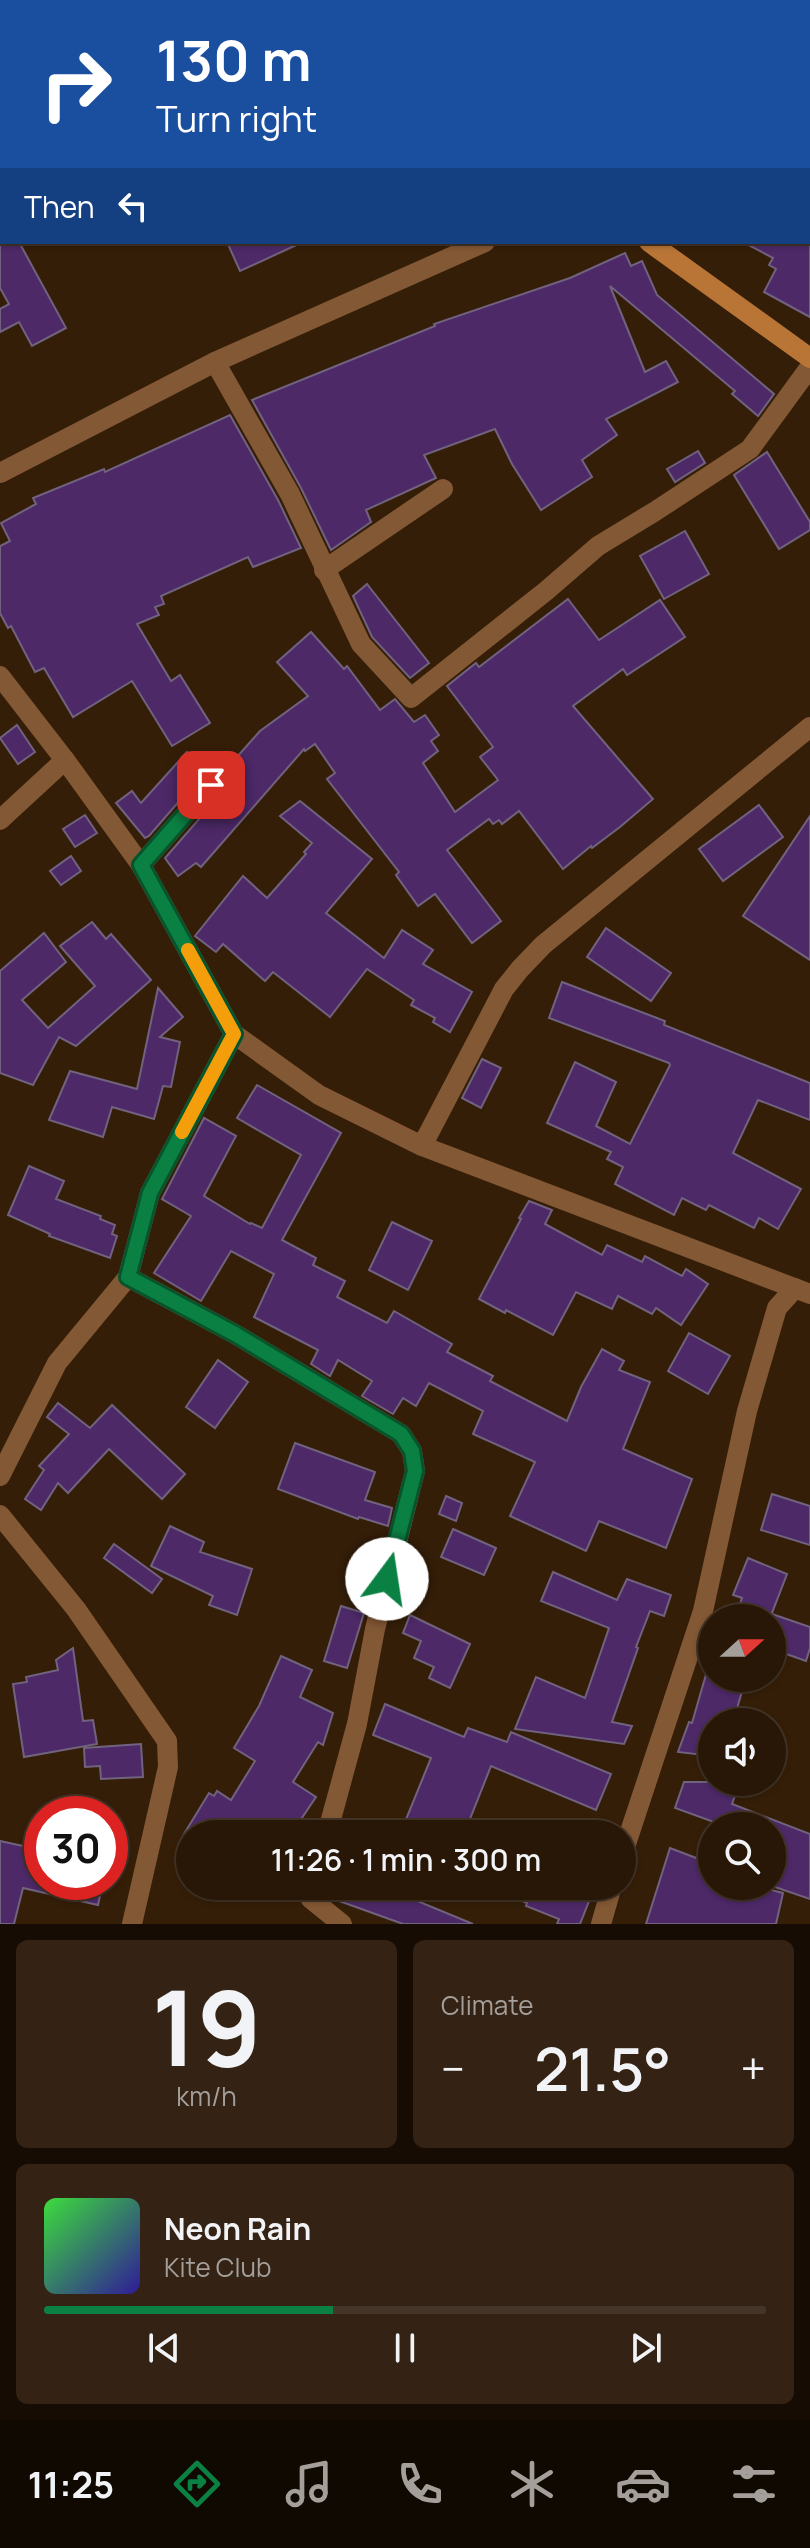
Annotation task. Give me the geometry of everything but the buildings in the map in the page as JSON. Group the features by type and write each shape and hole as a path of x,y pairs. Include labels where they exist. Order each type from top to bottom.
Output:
{"main road":[{"path":"652,244 810,358"}],"street":[{"path":"0,473 215,362 480,244"},
{"path":"215,362 290,494 361,644 411,698 598,546 750,449 810,367"},
{"path":"324,570 443,489"},
{"path":"0,676 141,865 234,1034 319,1095 422,1146 802,1291"},
{"path":"422,1146 504,989 520,969 543,945 810,727"},
{"path":"0,820 65,760"},
{"path":"141,865 211,785"},
{"path":"0,1476 57,1363 128,1277 150,1193 234,1034"},
{"path":"128,1277 235,1334 401,1434 412,1451 415,1471 375,1629 357,1724 331,1820"},
{"path":"634,1820 703,1611 747,1411 777,1308 802,1291"},
{"path":"0,1515 76,1609 167,1741 168,1767 132,1924"},
{"path":"312,1900 342,1924"},
{"path":"601,1924 608,1900"}],"slow traffic":[{"path":"182,1132 234,1034 188,950"}],"route":[{"path":"211,785 141,865 234,1034 150,1193 128,1277 235,1334 401,1434 412,1451 415,1471 387,1579"}]}
